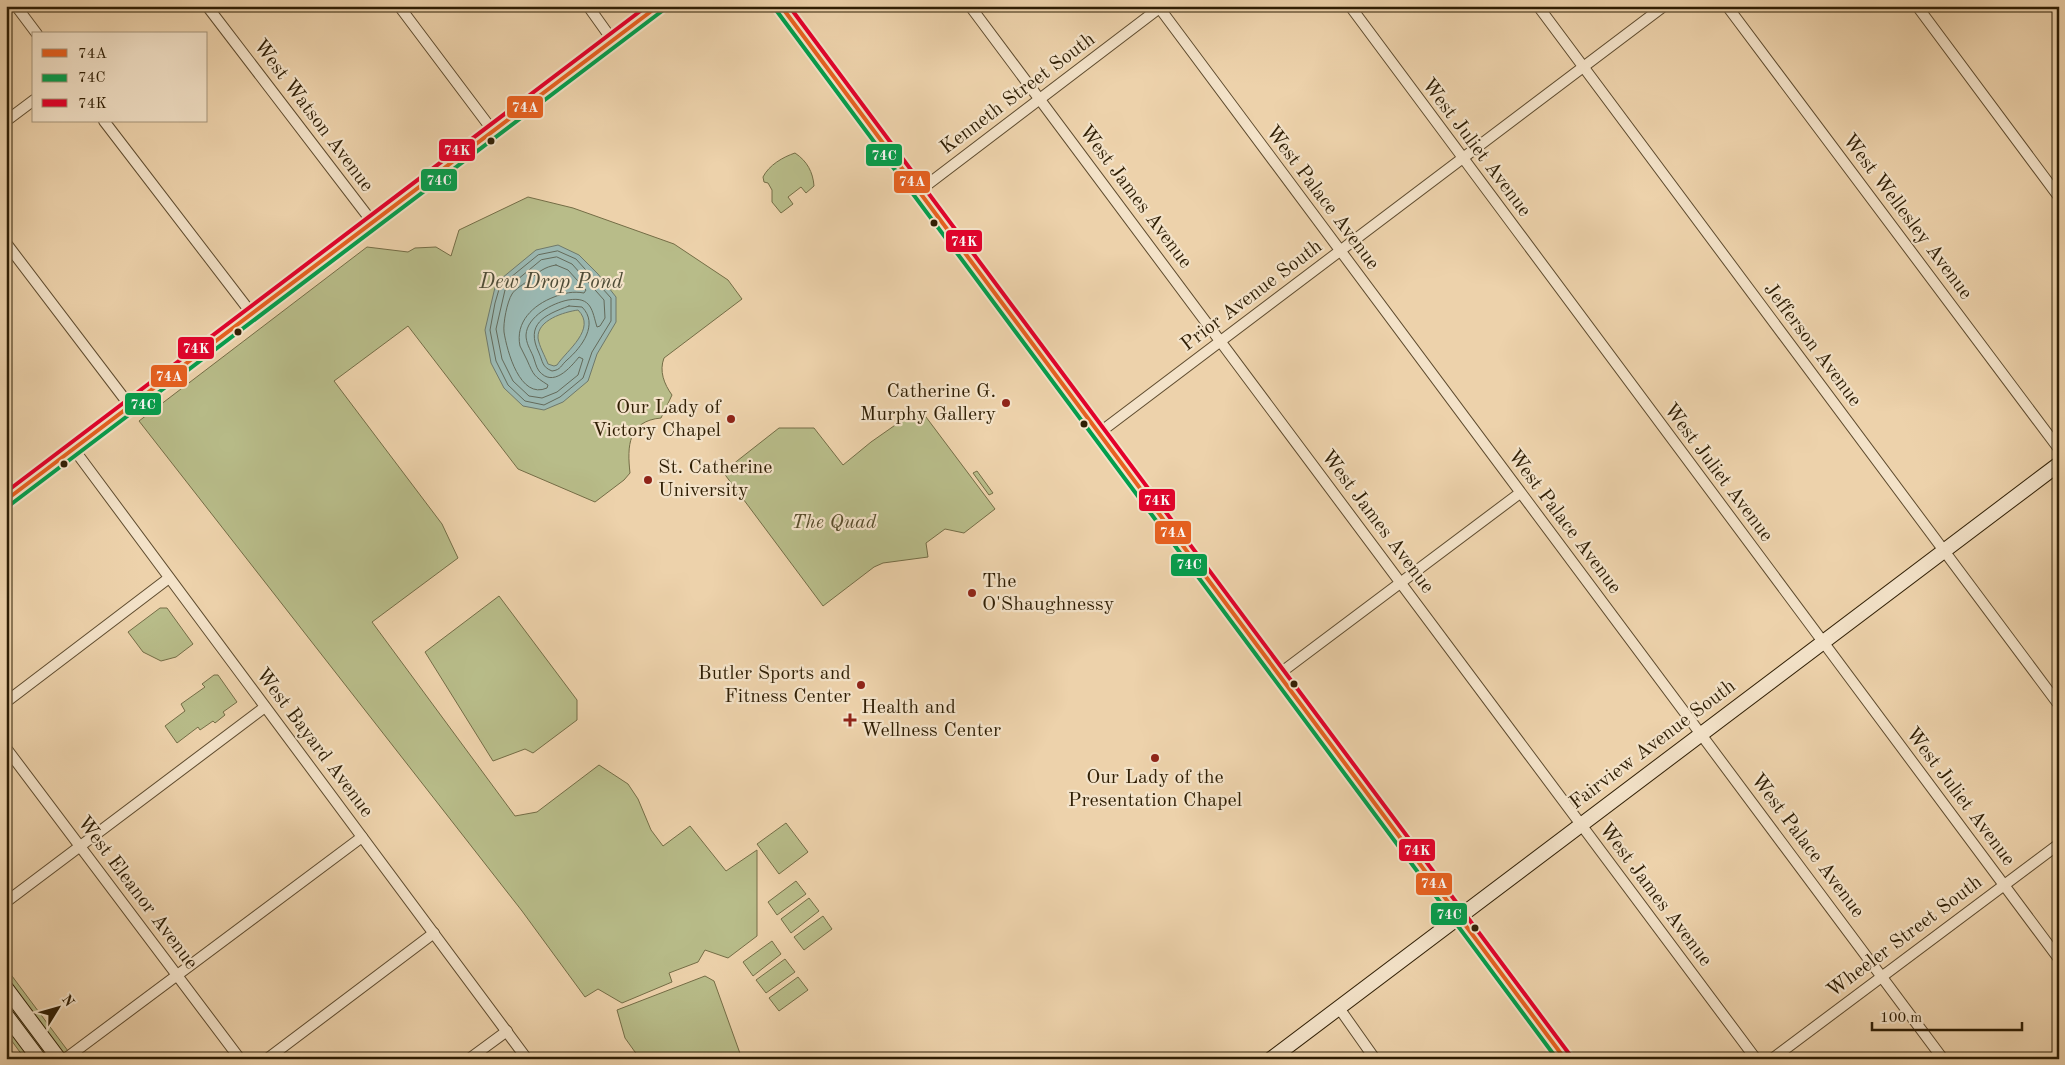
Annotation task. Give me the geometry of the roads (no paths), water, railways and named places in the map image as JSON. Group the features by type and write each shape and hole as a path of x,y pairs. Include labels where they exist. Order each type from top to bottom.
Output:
{"street":[{"path":"16,6 36,32"},
{"name":"West Watson Avenue","path":"207,6 372,223"},
{"path":"399,6 493,131"},
{"path":"588,6 613,41"},
{"path":"7,497 658,6"},
{"path":"781,6 1565,1059"},
{"name":"West James Avenue","path":"970,6 1756,1059"},
{"name":"West Juliet Avenue","path":"1350,6 1822,643 2059,959"},
{"name":"Jefferson Avenue","path":"1538,6 2059,705"},
{"name":"Prior Avenue South","path":"1099,433 1664,6"},
{"name":"West Wellesley Avenue","path":"1727,6 2059,449"},
{"path":"1917,6 2059,197"},
{"name":"Kenneth Street South","path":"919,191 1160,7"},
{"name":"West Palace Avenue","path":"1160,7 1340,252 1943,1059"},
{"path":"6,121 32,102"},
{"path":"105,122 252,314"},
{"path":"6,243 130,406"},
{"name":"West Bayard Avenue","path":"73,448 527,1059"},
{"name":"Fairview Avenue South","path":"1272,1059 2059,464"},
{"path":"1279,674 1520,493"},
{"path":"6,702 170,578"},
{"path":"6,902 265,706"},
{"name":"West Eleanor Avenue","path":"6,748 240,1059"},
{"path":"65,1059 362,836"},
{"name":"Wheeler Street South","path":"1772,1059 2059,844"},
{"path":"267,1059 434,933"},
{"path":"6,988 59,1059"},
{"path":"1338,1008 1376,1059"},
{"path":"6,1015 39,1059"},
{"path":"469,1059 507,1031"}],"water":[{"name":"Dew Drop Pond","path":"558,245 579,255 598,274 616,297 616,322 597,354 588,381 563,402 544,410 523,406 504,388 491,363 485,330 496,283 536,250","holes":["578,310 583,317 584,324 578,339 557,365 548,364 538,338 542,326 552,318 572,311"]}],"place":[{"name":"Catherine G. Murphy Gallery","path":"1006,403"},
{"name":"Our Lady of Victory Chapel","path":"731,419"},
{"name":"St. Catherine University","path":"648,480"},
{"name":"The O'Shaughnessy","path":"972,593"},
{"name":"Butler Sports and Fitness Center","path":"861,685"},
{"name":"Health and Wellness Center","path":"850,720"},
{"name":"Our Lady of the Presentation Chapel","path":"1155,758"}],"park label":[{"name":"The Quad","path":"834,523"}]}
